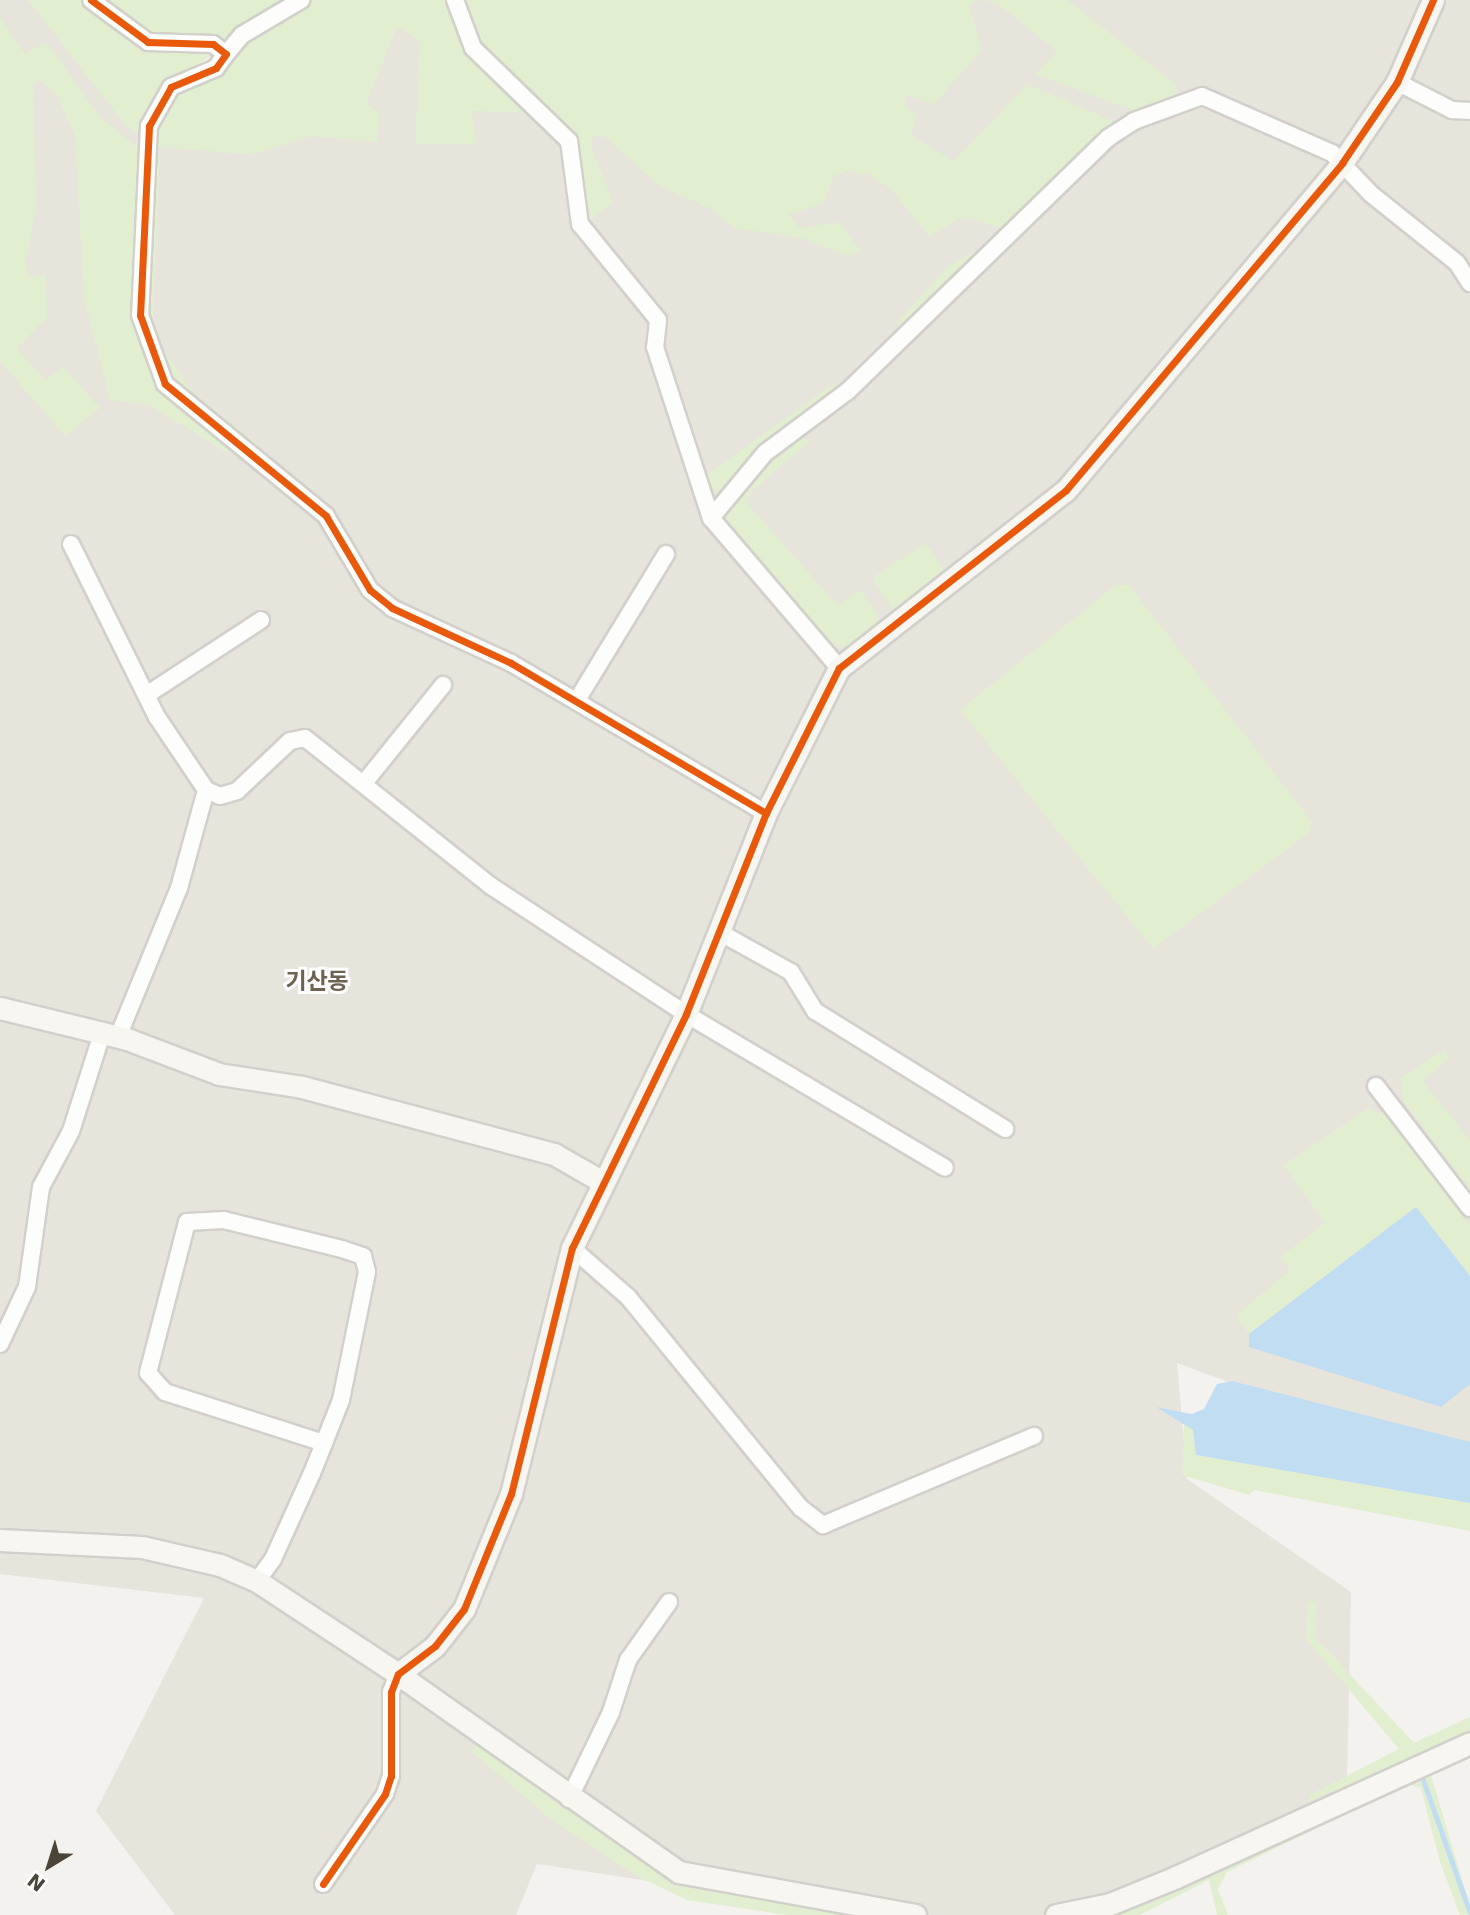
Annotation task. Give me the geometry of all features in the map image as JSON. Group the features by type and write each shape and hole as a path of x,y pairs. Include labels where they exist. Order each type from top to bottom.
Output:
{"street":[{"path":"91,0 148,42 214,44 226,54"},
{"path":"301,0 242,35 216,68 171,87 149,126 140,315 165,384 326,516 370,590 392,608 577,700 766,813"},
{"path":"455,0 473,48 569,141 580,224 658,320 655,347 711,518 839,668"},
{"path":"323,1884 385,1794 391,1776 391,1692 398,1674 435,1646 464,1609 511,1494 572,1248 601,1181 686,1014 766,813 839,668 1066,490 1342,163 1397,82 1433,0"},
{"path":"1397,82 1452,110 1470,111"},
{"path":"711,518 765,453 848,391 1133,121 1202,96 1298,135 1342,163 1457,263 1470,283"},
{"path":"71,544 148,694 205,790 220,796 237,791 290,741 305,738 491,886 686,1014 945,1168"},
{"path":"577,700 666,554"},
{"path":"148,694 261,620"},
{"path":"364,783 443,685"},
{"path":"0,1344 27,1287 41,1186 71,1131 109,1037 179,888 205,790"},
{"path":"719,932 791,972 815,1011 1005,1129"},
{"path":"0,1008 109,1037 178,1064 302,1087 554,1154 601,1181"},
{"path":"1376,1086 1470,1208"},
{"path":"257,1581 324,1443 360,1317 367,1272 363,1256 224,1220 187,1222 148,1373 165,1392 324,1443"},
{"path":"572,1248 628,1297 801,1508 823,1525 1034,1436"},
{"path":"0,1540 182,1552 257,1581 398,1674 569,1799 679,1872 915,1915"},
{"path":"569,1799 628,1660 669,1602"},
{"path":"1056,1915 1110,1904 1176,1877 1470,1743"}],"shaded area":[{"path":"0,0 79,0 72,47 189,115 396,0 1470,0 1470,1472 1177,1363 1187,1479 1351,1592 1347,1786 1064,1915 872,1915 537,1864 516,1915 175,1915 96,1811 204,1598 0,1574"}],"green space":[{"path":"28,0 85,0 131,38 210,48 212,55 161,88 141,135 126,126"},
{"path":"96,0 452,0 452,14 543,113 472,111 476,144 415,144 420,40 397,27 366,104 379,111 378,142 312,136 252,155 151,146 155,122 172,92 230,58 145,32"},
{"path":"458,0 977,0 969,6 982,50 934,104 907,95 905,107 918,115 911,135 954,161 1028,84 1114,122 1005,229 963,217 929,236 891,189 870,175 848,171 834,176 823,204 789,214 799,228 840,222 861,252 847,256 801,238 734,228 711,209 658,185 606,137 594,135 591,146 613,202 589,221 577,144 479,48"},
{"path":"984,0 1067,0 1176,84 1177,97 1135,111 1035,74 1057,51 998,4"},
{"path":"0,17 25,54 46,42 100,117 145,154 140,344 165,391 232,449 227,453 149,405 110,400 84,298 75,136 58,97 40,80 33,86 36,210 25,264 30,277 46,274 47,317 17,348 45,380 63,367 100,408 65,436 0,361"},
{"path":"153,155 160,155 153,314 159,342 190,389 258,445 252,454 166,378 145,309"},
{"path":"989,244 905,330 897,323 947,267"},
{"path":"833,384 840,391 713,496 704,477"},
{"path":"802,436 809,442 751,492 747,503 837,605 861,590 882,623 847,648 829,641 724,518 737,491"},
{"path":"926,543 947,575 893,610 872,578"},
{"path":"1116,585 1129,585 1312,822 1309,833 1153,949 960,710"},
{"path":"1444,1050 1450,1057 1423,1081 1470,1140 1470,1190 1404,1102 1400,1078"},
{"path":"1369,1108 1386,1116 1470,1225 1470,1276 1416,1207 1249,1334 1236,1316 1290,1270 1280,1257 1325,1223 1284,1165"},
{"path":"1184,1424 1193,1430 1196,1455 1470,1503 1470,1531 1254,1490 1249,1495 1182,1475"},
{"path":"1308,1601 1317,1602 1315,1637 1414,1743 1470,1717 1470,1734 1308,1802 1311,1794 1399,1749 1306,1639"},
{"path":"477,1744 689,1884 867,1915 787,1915 687,1900 635,1875 553,1821 472,1752"},
{"path":"1470,1749 1470,1756 1430,1772 1470,1906 1422,1769"},
{"path":"1418,1771 1469,1915 1460,1915 1440,1862 1421,1788 1407,1784 1227,1872 1218,1889 1228,1915 1217,1915 1209,1880 1140,1915 1072,1915"}],"water":[{"path":"1416,1207 1470,1276 1470,1384 1441,1407 1249,1347 1249,1334"},
{"path":"1232,1381 1470,1442 1470,1503 1196,1455 1193,1430 1156,1407 1192,1414 1204,1409 1217,1384"}],"waterway":[{"path":"1421,1773 1470,1912"}],"cycle path":[{"path":"91,0 148,42 213,44 226,54 216,68 171,87 149,126 140,315 165,384 326,516 370,590 392,608 511,663 766,813"},
{"path":"323,1884 385,1794 391,1776 391,1692 398,1674 435,1646 464,1609 511,1494 572,1248 686,1014 766,813 839,668 1066,490 1342,163 1397,82 1433,0"}],"district":[{"name":"기산동","path":"317,981"}]}
